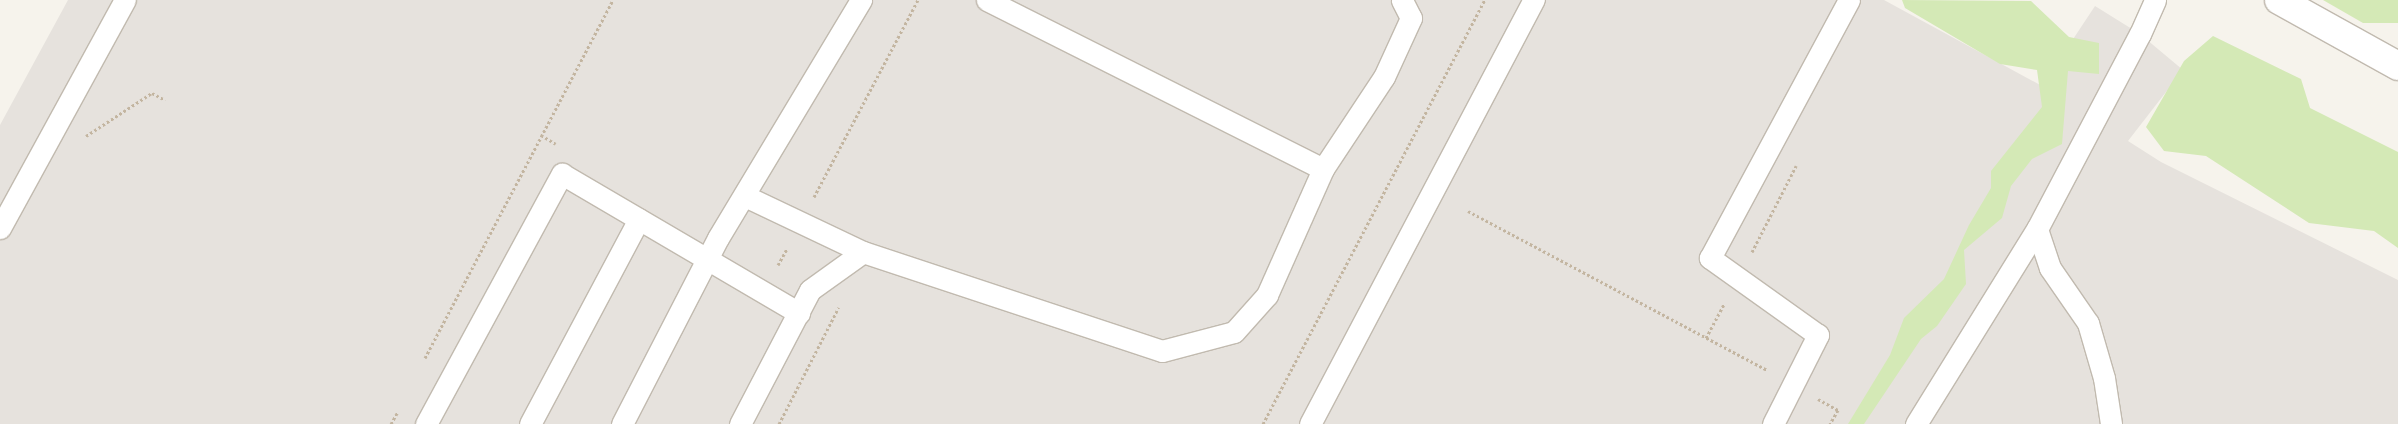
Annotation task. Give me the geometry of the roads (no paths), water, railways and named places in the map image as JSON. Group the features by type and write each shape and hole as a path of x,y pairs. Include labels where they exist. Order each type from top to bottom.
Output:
{"street":[{"path":"2279,0 2395,61"}],"lane":[{"path":"0,228 126,0"},
{"path":"622,424 708,258 861,0"},
{"path":"987,0 1323,169"},
{"path":"745,196 863,252 1162,351 1234,332 1267,295 1323,169 1384,77 1411,18 1402,0"},
{"path":"1310,424 1534,0"},
{"path":"1772,424 1818,335 1710,258 1849,0"},
{"path":"1916,424 2037,230 2140,34 2155,0"},
{"path":"426,424 562,174 799,313"},
{"path":"530,424 639,219"},
{"path":"2037,230 2050,268 2088,323 2104,378 2111,424"},
{"path":"740,424 810,290 863,252"}]}
